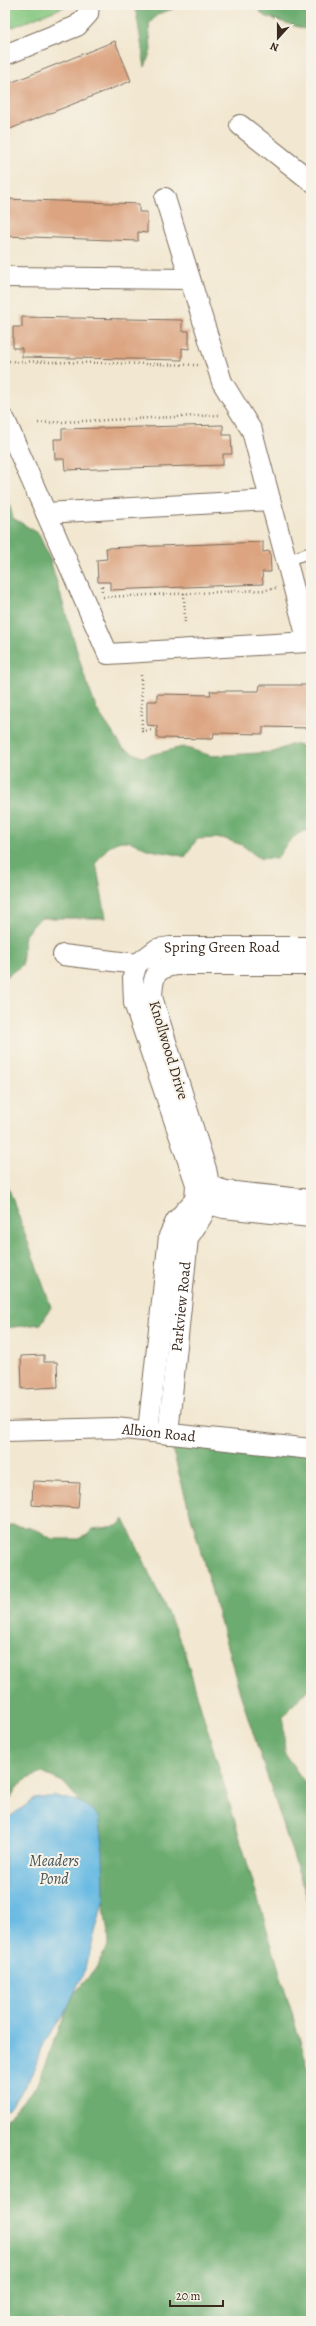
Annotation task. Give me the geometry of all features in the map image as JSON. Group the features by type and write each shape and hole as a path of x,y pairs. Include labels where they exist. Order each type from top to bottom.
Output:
{"street":[{"path":"5,55 77,26 88,14 89,5"},
{"path":"240,125 311,181"},
{"path":"5,420 108,654 308,642 252,432 222,382 165,198"},
{"path":"5,277 190,279"},
{"path":"46,512 270,500"},
{"name":"Spring Green Road","path":"137,964 157,949 170,947 311,947"},
{"path":"63,955 137,964"},
{"name":"Knollwood Drive","path":"137,964 133,977 134,1002 202,1193"},
{"name":"Knollwood Drive","path":"202,1193 152,997 156,973 164,966 176,964 311,965"},
{"path":"202,1193 226,1191 311,1200"},
{"path":"202,1193 224,1208 311,1217"},
{"name":"Parkview Road","path":"158,1432 169,1236 176,1221 202,1193"},
{"name":"Albion Road","path":"5,1431 115,1428 311,1449"}],"lane":[{"path":"286,561 311,552"}],"path":[{"path":"5,361 217,365"},
{"path":"38,423 223,415"},
{"path":"102,586 102,597 266,590 279,587"},
{"path":"184,593 185,625"},
{"path":"140,675 142,731 151,730"}],"green space":[{"path":"5,5 69,5 5,30"},
{"path":"135,5 177,5 173,9 158,14 149,24 151,50 145,67"},
{"path":"255,5 311,5 311,31 264,16"},
{"path":"5,488 13,518 38,533 50,559 84,675 97,710 123,748 142,757 183,747 212,756 274,752 292,744 311,748 311,830 295,836 283,849 277,859 259,858 242,845 222,838 197,839 185,857 148,849 131,842 119,841 110,846 96,863 106,918 40,918 25,935 22,965 5,978"},
{"path":"5,1178 51,1307 41,1324 5,1328"},
{"path":"168,1434 311,1447 311,1686 283,1717 285,1754 305,1783 311,1788 311,1910 240,1693"},
{"path":"124,1519 182,1644 311,2077 311,2321 5,2321 5,2121 36,2086 73,1995 98,1966 109,1941 90,1813 63,1782 42,1773 27,1779 18,1786 5,1810 5,1530 12,1525 36,1529 52,1539 78,1539 87,1535 93,1529 117,1526"}],"water":[{"name":"Meaders Pond","path":"55,1796 78,1801 91,1809 98,1817 103,1852 104,1898 86,1967 65,2013 41,2048 33,2074 10,2108 5,2111 5,1820 35,1799"}],"building":[{"path":"115,41 131,81 5,131 5,85"},
{"path":"5,199 139,204 139,212 147,212 147,233 138,232 138,241 5,236"},
{"path":"22,317 182,320 182,331 189,331 189,349 182,348 182,360 22,357 22,348 13,348 13,327 22,327"},
{"path":"223,425 223,435 231,435 232,454 223,454 223,465 65,470 64,459 55,459 54,439 62,439 62,429"},
{"path":"263,542 263,552 270,551 271,572 262,572 263,584 110,590 110,582 98,582 97,560 107,559 106,548"},
{"path":"260,685 311,685 311,728 263,727 263,734 214,733 213,739 157,738 157,726 147,725 147,701 157,701 157,694 211,695 210,691 259,691"},
{"path":"44,1355 44,1362 57,1362 58,1387 22,1389 21,1356"},
{"path":"33,1481 80,1483 78,1508 32,1505"}]}
